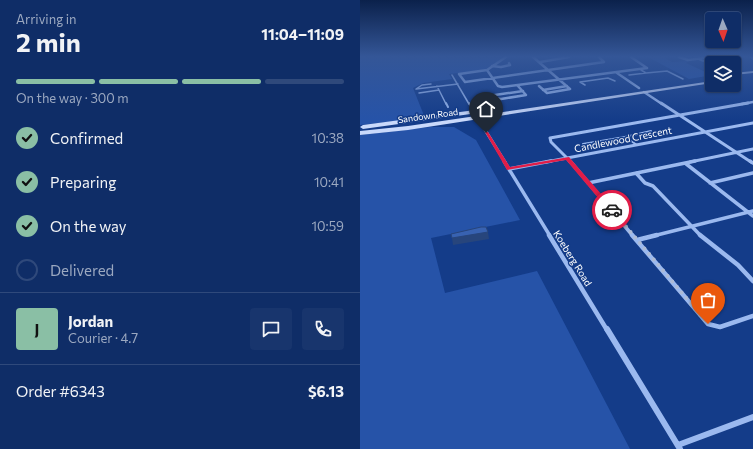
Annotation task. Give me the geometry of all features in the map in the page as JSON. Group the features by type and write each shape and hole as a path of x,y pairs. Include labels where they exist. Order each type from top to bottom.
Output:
{"main road":[{"name":"Sandown Road","path":"642,90 705,78"},
{"name":"Sandown Road","path":"360,133 642,90 705,83"},
{"name":"Sandown Road","path":"360,128 475,115"}],"street":[{"path":"462,78 466,82 492,78 500,87 577,78"},
{"path":"539,86 548,93 569,90 558,78"},
{"path":"624,78 753,163"},
{"path":"518,86 523,91 526,95 501,100 494,97 523,91"},
{"path":"567,158 551,142 550,138 559,135 753,102"},
{"name":"Koeberg Road","path":"475,115 679,447"},
{"name":"Candlewood Crescent","path":"753,123 567,158 708,324 720,327 753,316"},
{"path":"588,183 753,149"},
{"path":"509,169 567,158"},
{"path":"685,163 753,216"},
{"path":"636,173 661,194 707,241 718,247 753,281"},
{"path":"710,183 753,173"},
{"path":"637,240 753,211"},
{"path":"679,447 753,417"}],"lane":[{"name":"Koeberg Road","path":"454,78 475,115"},
{"path":"577,78 585,85"},
{"path":"580,82 611,78 615,81"},
{"path":"600,79 604,82"},
{"path":"590,80 595,84"},
{"path":"431,84 422,85 416,89 458,84"},
{"path":"437,86 448,107"},
{"path":"418,93 439,90"},
{"path":"583,144 651,132"},
{"path":"625,136 637,145"}],"shaded area":[{"path":"360,78 452,79 423,83 413,88 425,118 360,125"},
{"path":"430,127 454,127 476,140 520,220 431,238 445,293 537,271 630,449 360,449 360,135"}],"building":[{"path":"486,227 488,232 452,238 451,234"}],"way so far":[{"path":"612,210 708,324"}],"route":[{"path":"486,133 509,169 567,158 612,210"}]}
